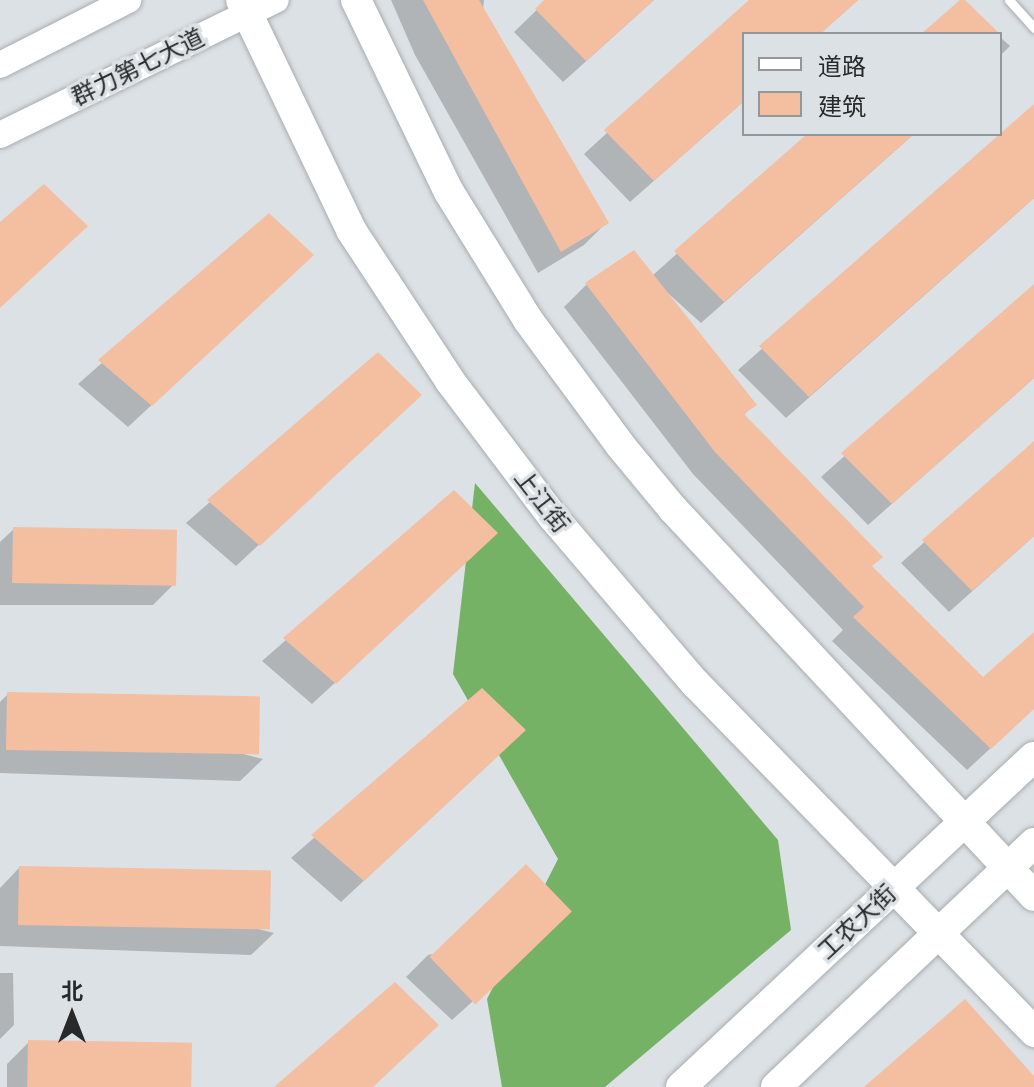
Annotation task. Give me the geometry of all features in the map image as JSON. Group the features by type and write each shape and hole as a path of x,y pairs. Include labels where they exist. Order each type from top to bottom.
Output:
{"main road":[{"path":"0,65 128,0"},
{"name":"群力第七大道","path":"0,135 244,6 276,0"},
{"path":"356,0 449,192 528,320 620,445 673,509 1034,896"},
{"name":"上江街","path":"244,6 351,230 450,381 553,517 695,683 941,931 1034,1032"},
{"name":"工农大街","path":"681,1087 1034,757"},
{"path":"776,1087 1034,843"}],"lane":[{"path":"1009,0 1034,28"}],"green space":[{"path":"475,483 778,840 791,930 605,1087 502,1087 487,999 558,859 453,674"}],"building":[{"path":"423,0 479,0 609,223 561,252"},
{"path":"544,0 654,0 586,61 535,9"},
{"path":"749,0 858,0 822,32 742,32 742,103 654,181 604,130"},
{"path":"960,0 965,0 998,32 923,32"},
{"path":"1034,104 1034,198 809,397 759,346 998,136 1002,136 1002,132"},
{"path":"805,136 912,136 724,302 674,251"},
{"path":"44,184 88,226 0,308 0,222"},
{"path":"269,213 314,255 152,406 98,360"},
{"path":"634,250 757,405 744,414 883,557 872,566 983,677 1034,632 1034,709 991,749 853,617 864,607 715,452 585,283"},
{"path":"1034,284 1034,378 892,504 841,453"},
{"path":"378,352 422,395 260,546 207,500"},
{"path":"1034,441 1034,536 972,591 922,540"},
{"path":"454,490 498,533 336,684 283,638"},
{"path":"13,527 177,530 176,586 12,583"},
{"path":"482,688 526,730 364,881 311,835"},
{"path":"7,692 260,696 259,754 6,750"},
{"path":"526,864 572,911 475,1005 430,957"},
{"path":"19,866 271,870 270,929 18,925"},
{"path":"395,982 439,1025 373,1087 274,1087"},
{"path":"965,999 1034,1076 1034,1087 864,1087"},
{"path":"28,1040 192,1043 191,1087 27,1087"}]}
